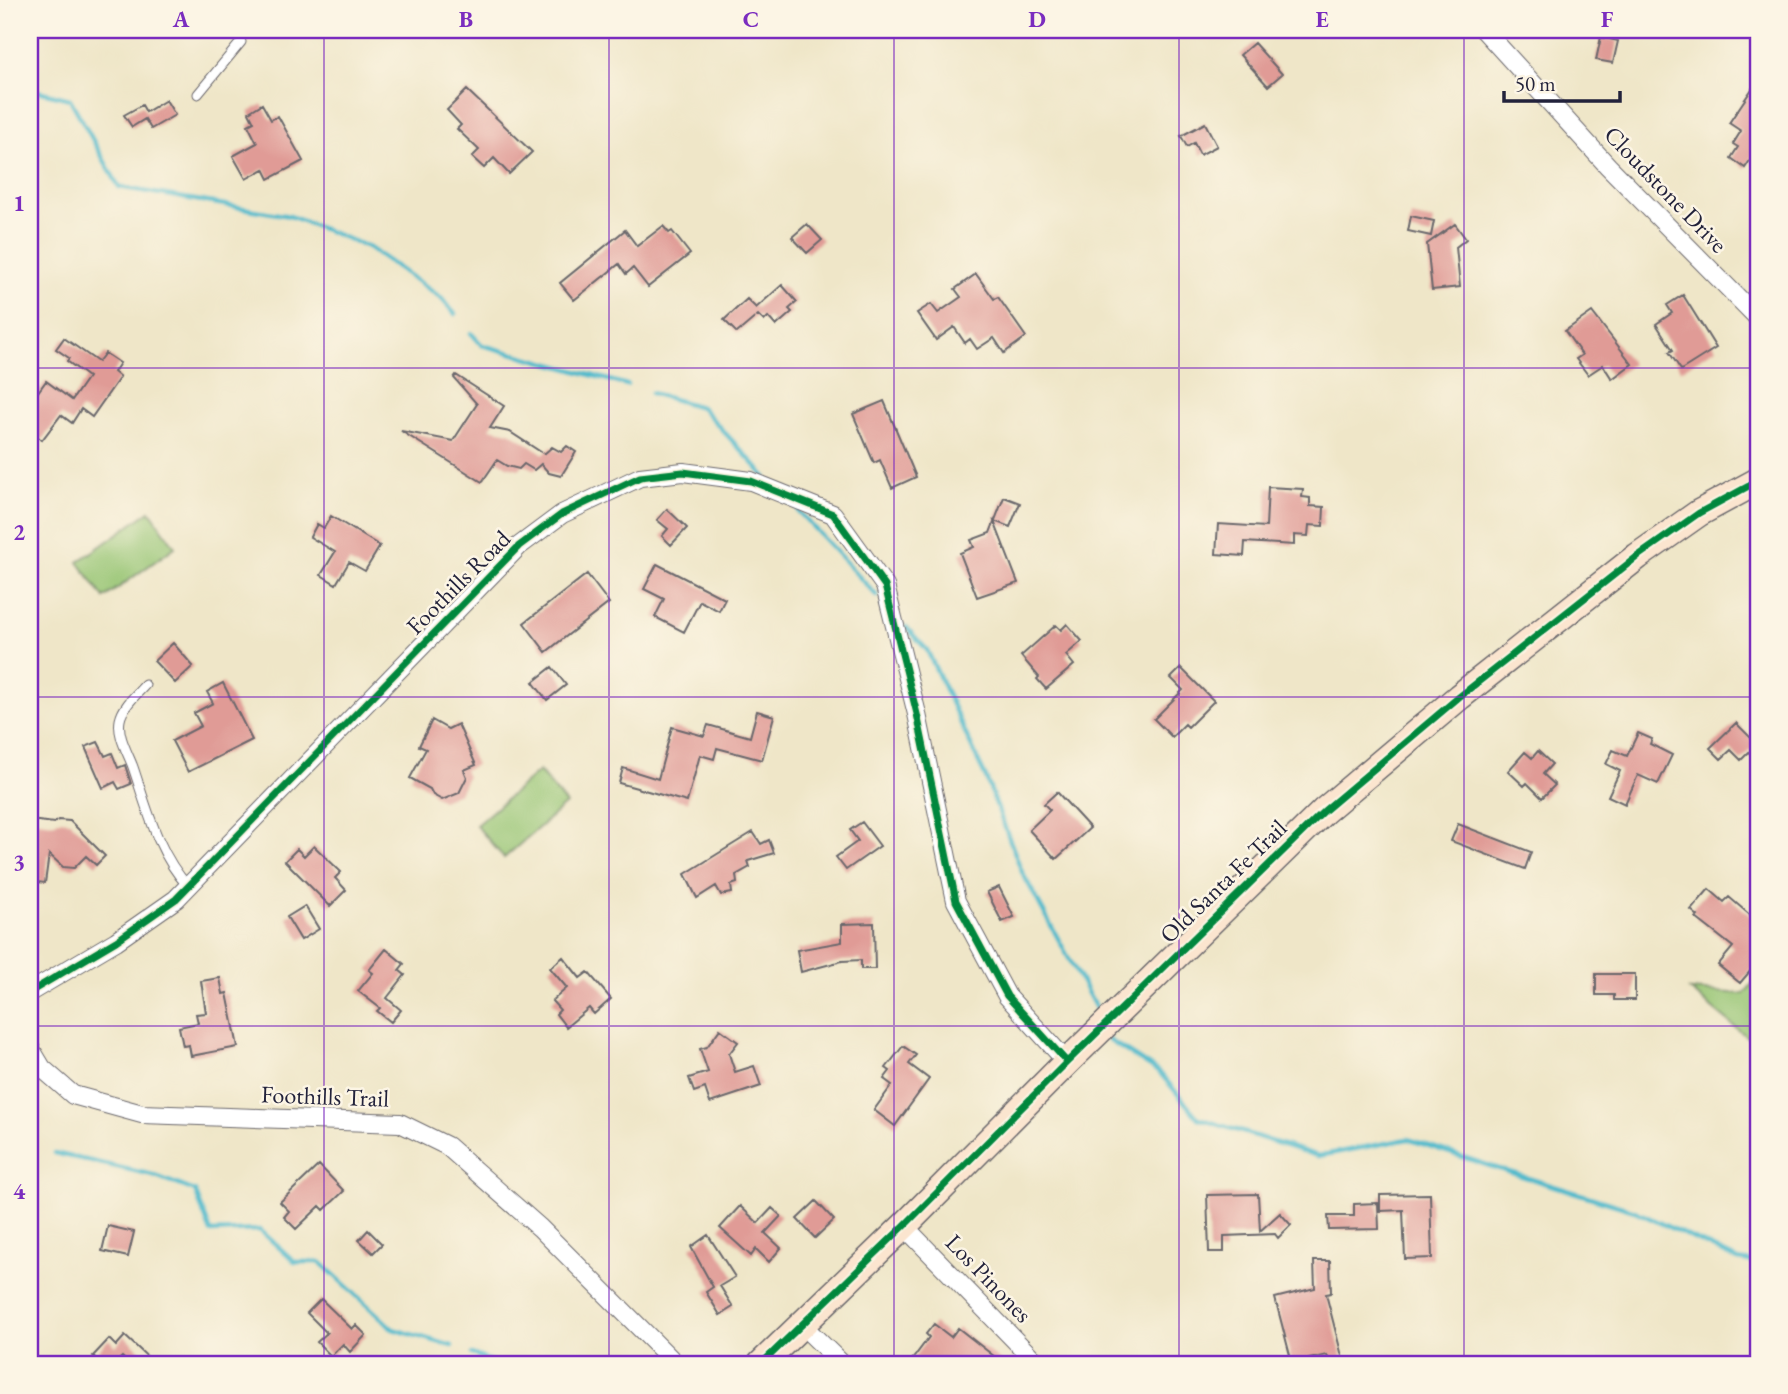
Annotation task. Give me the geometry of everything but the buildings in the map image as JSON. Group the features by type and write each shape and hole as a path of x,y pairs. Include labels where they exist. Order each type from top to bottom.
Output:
{"street":[{"name":"Cloudstone Drive","path":"1484,30 1608,166 1757,315"},
{"name":"Foothills Road","path":"30,992 116,941 176,899 519,545 562,514 640,477 683,472 751,481 833,514 885,586 917,714 957,901 1007,996 1067,1062"},
{"name":"Old Santa Fe Trail","path":"761,1364 904,1226 1284,848 1356,783 1478,682 1638,556 1699,513 1758,481"},
{"name":"Foothills Trail","path":"30,1048 42,1068 73,1095 142,1114 400,1123 447,1146 540,1228 676,1364"},
{"name":"Los Pinones","path":"904,1226 1038,1364"},
{"path":"803,1325 842,1364"}],"lane":[{"path":"198,94 241,42"},
{"path":"145,685 127,705 120,720 122,739 142,800 176,872 188,886"}],"green space":[{"path":"150,511 175,547 104,598 78,562"},
{"path":"539,771 566,804 504,858 476,825"},
{"path":"1758,977 1758,1046 1690,990 1744,994"}],"waterway":[{"path":"30,89 70,99 119,187 290,216 368,247 440,297 455,314"},
{"path":"471,333 482,345 627,385"},
{"path":"651,393 701,407 765,476"},
{"path":"798,511 877,596"},
{"path":"906,627 927,650 986,778 1022,872 1098,1012"},
{"path":"1109,1040 1160,1073 1198,1118 1318,1156 1408,1139 1635,1211 1738,1260 1758,1263"},
{"path":"54,1153 153,1175 195,1191 211,1232 260,1230 295,1262 320,1262 393,1329 452,1346"},
{"path":"472,1354 498,1364"}],"cycle path":[{"path":"30,992 116,941 176,899 519,546 562,514 640,477 683,472 751,481 833,514 885,586 917,714 956,901 1007,996 1067,1062"},
{"path":"761,1364 1324,811 1459,697 1638,556 1699,513 1758,481"}]}
